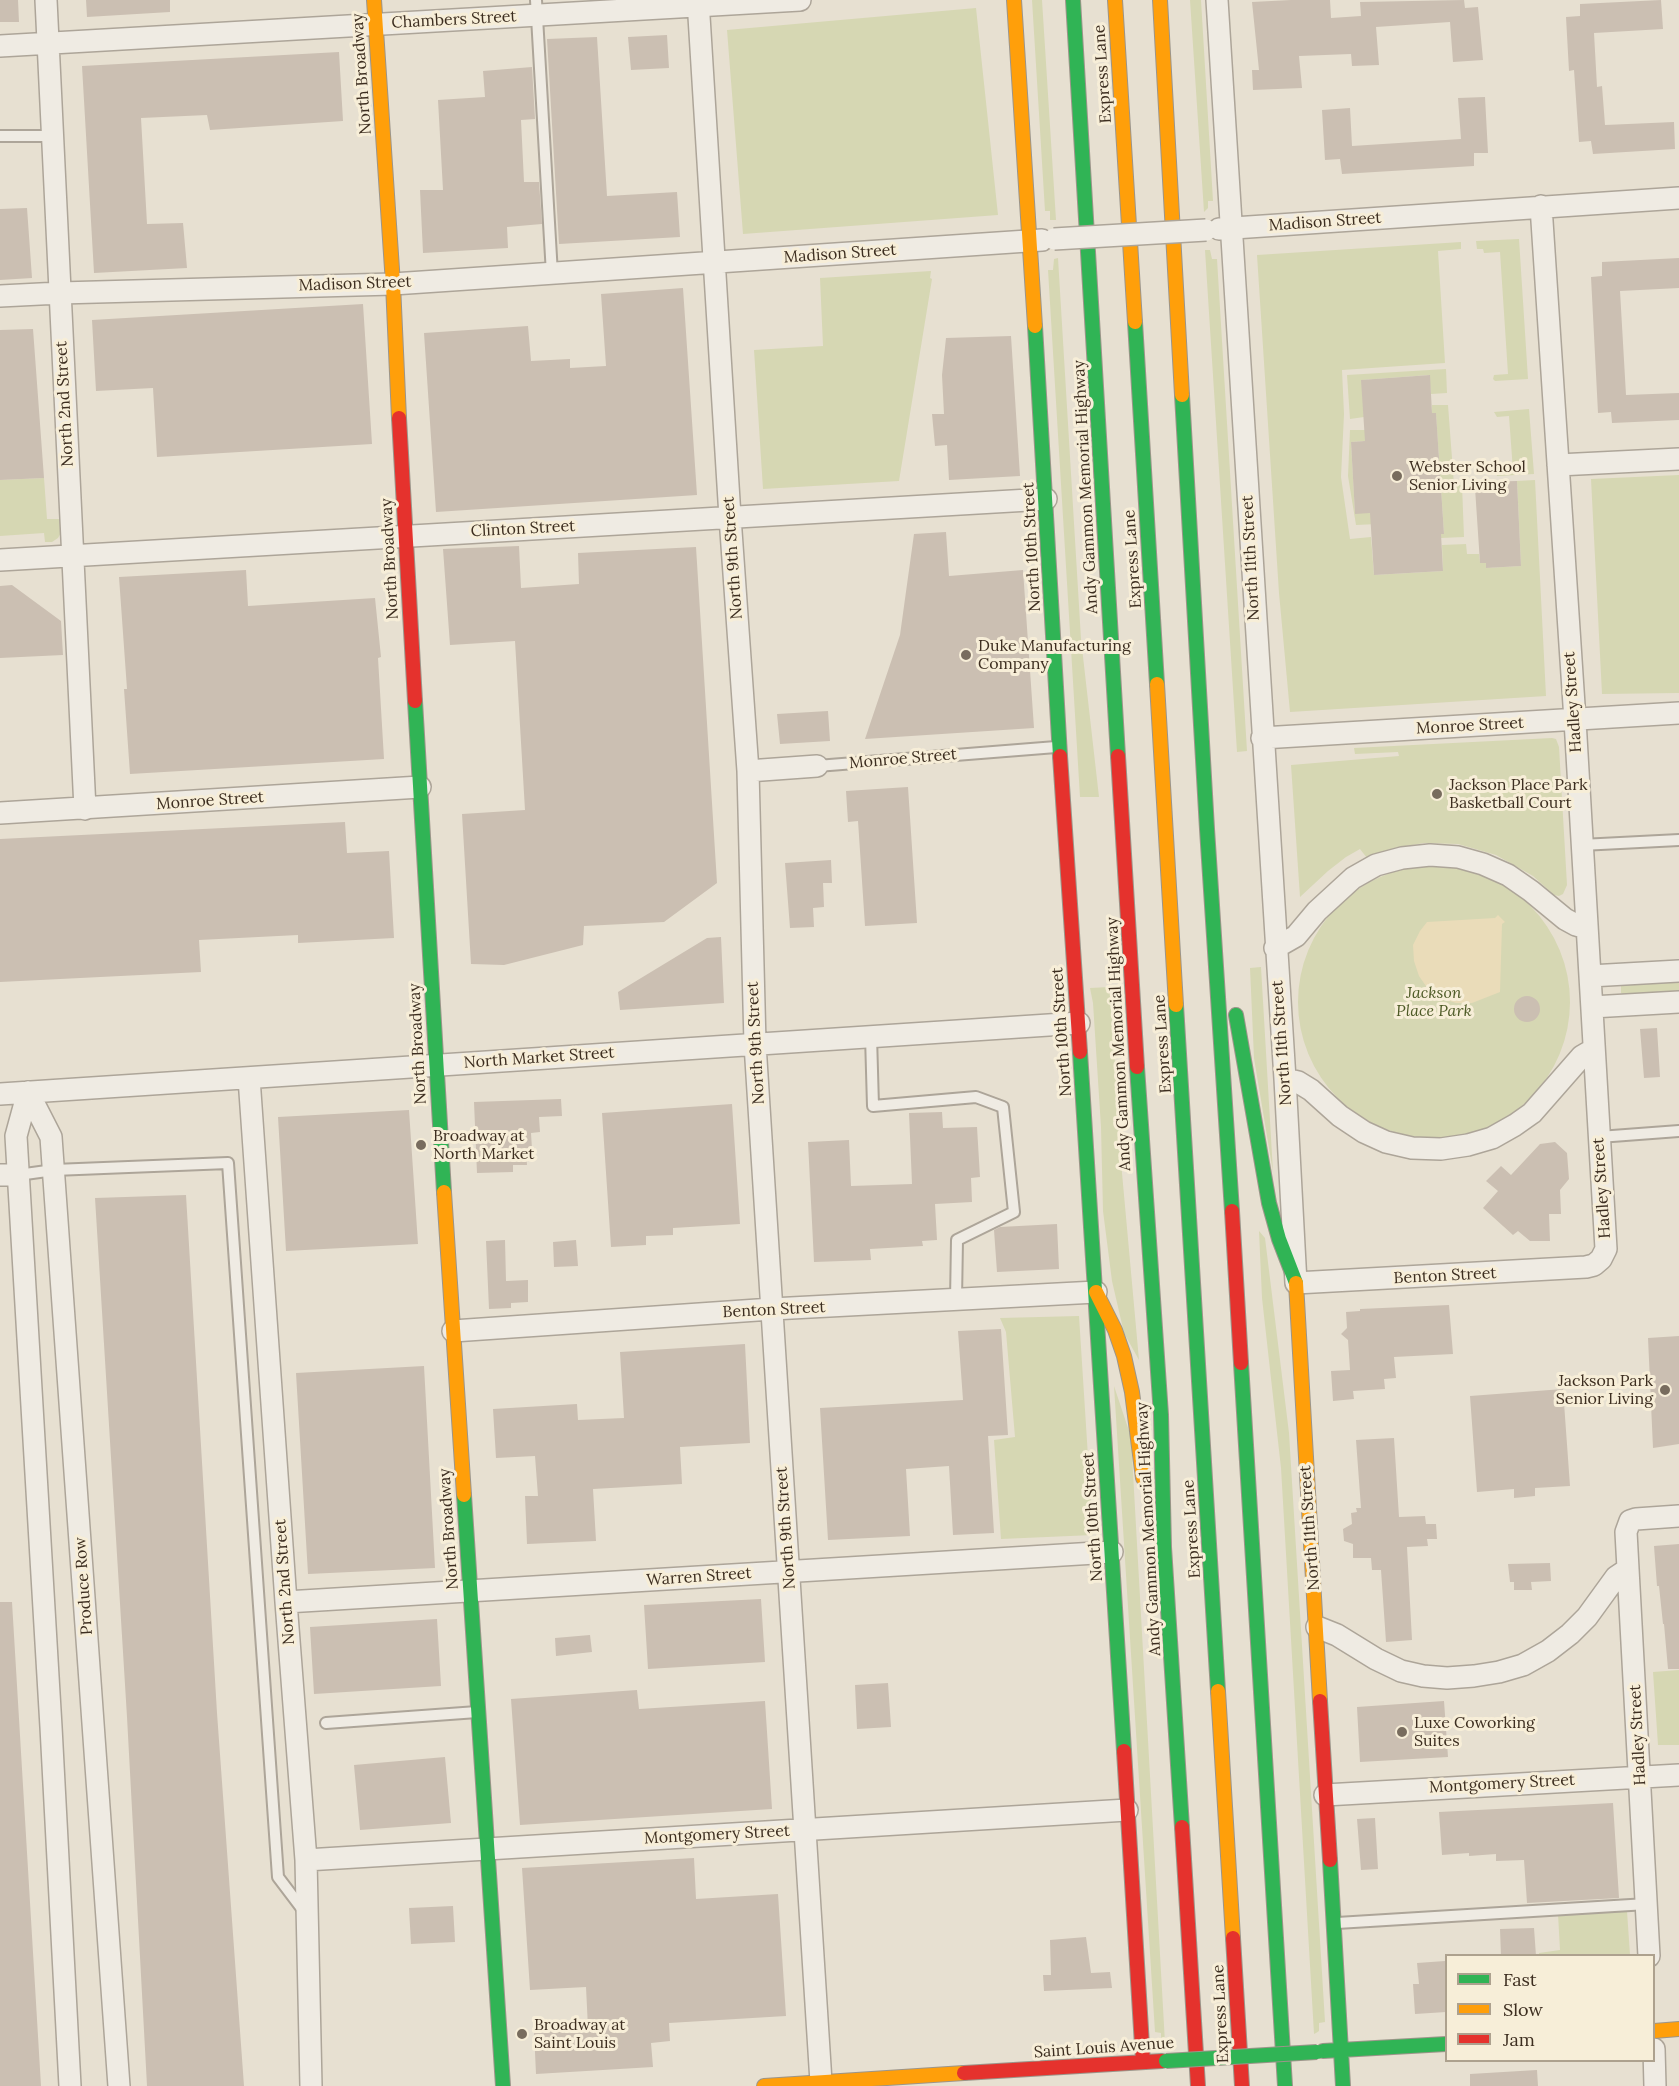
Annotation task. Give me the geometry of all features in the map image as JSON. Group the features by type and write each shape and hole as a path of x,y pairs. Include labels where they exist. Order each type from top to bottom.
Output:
{"main road":[{"name":"North Broadway","path":"374,0 393,284 405,536 436,1065 503,2086"},
{"name":"North 10th Street","path":"1014,0 1143,2062"},
{"name":"Andy Gammon Memorial Highway","path":"1073,0 1142,1153 1161,1415 1164,1547 1198,2086"},
{"name":"Express Lane","path":"1115,0 1242,2086"},
{"path":"1160,0 1214,935 1285,2086"},
{"path":"1214,935 1232,995 1269,1203 1279,1239 1296,1283"},
{"name":"North 11th Street","path":"1296,1283 1343,2086"},
{"path":"1096,1292 1107,1310 1124,1356 1132,1392 1145,1490"},
{"path":"1149,1507 1164,1547"},
{"path":"1655,2031 1679,2029"},
{"name":"Saint Louis Avenue","path":"764,2086 1445,2044"}],"street":[{"name":"North 2nd Street","path":"46,0 85,809"},
{"name":"Chambers Street","path":"0,46 375,25 537,7 800,0"},
{"name":"North 11th Street","path":"1216,0 1296,1283"},
{"name":"North 9th Street","path":"698,3 748,771 755,1044 821,2084"},
{"name":"Madison Street","path":"0,296 393,284 1679,198"},
{"name":"Hadley Street","path":"1541,206 1575,720 1606,1249 1605,1255 1594,1265"},
{"path":"1558,465 1679,459"},
{"name":"Clinton Street","path":"0,560 1046,499"},
{"name":"Monroe Street","path":"1262,738 1679,713"},
{"name":"Monroe Street","path":"748,771 818,766"},
{"name":"Monroe Street","path":"0,813 420,787"},
{"path":"1275,948 1296,936 1317,911 1353,878 1376,865 1402,858 1430,855 1458,857 1483,864 1508,875 1565,919 1586,928"},
{"path":"1590,976 1679,971"},
{"path":"1592,1007 1679,1002"},
{"name":"North Market Street","path":"0,1094 1079,1023"},
{"path":"1285,1079 1298,1082 1364,1132 1386,1142 1412,1148 1441,1149 1492,1138 1515,1125 1532,1113 1582,1056 1594,1049"},
{"name":"North 2nd Street","path":"249,1078 306,1860 311,2086"},
{"path":"28,1092 16,1136 9,1175 70,2086"},
{"name":"Produce Row","path":"28,1092 51,1137 119,2086"},
{"name":"Benton Street","path":"1296,1283 1526,1272 1594,1265"},
{"name":"Benton Street","path":"453,1331 772,1309 1096,1292"},
{"name":"Hadley Street","path":"1649,1954 1626,1532 1630,1521 1636,1519 1679,1516"},
{"name":"Warren Street","path":"286,1602 1112,1552"},
{"path":"1317,1627 1337,1635 1401,1671 1447,1678 1482,1675 1522,1665 1548,1651 1587,1617 1616,1577 1628,1569"},
{"name":"Montgomery Street","path":"1325,1795 1679,1775"},
{"name":"Montgomery Street","path":"306,1860 1127,1810"},
{"path":"1654,2062 1655,2086"}],"lane":[{"path":"537,7 552,274"},
{"path":"0,136 52,136"},
{"name":"Monroe Street","path":"818,766 1059,747"},
{"path":"1581,845 1679,840"},
{"path":"871,1036 873,1106 976,1097 1003,1107 1014,1212 957,1240 956,1300"},
{"path":"1599,1137 1679,1131"},
{"path":"9,1175 54,1170 228,1163 278,1877 291,1897 308,1916"},
{"path":"326,1723 477,1712"},
{"path":"1333,1923 1647,1904"}],"green space":[{"path":"1032,0 1042,0 1056,220 1050,220 1050,211 1045,211"},
{"path":"1190,0 1201,0 1213,201 1208,201 1208,208 1204,212"},
{"path":"976,8 998,215 743,234 727,30"},
{"path":"1519,239 1528,379 1495,381 1494,375 1508,374 1500,252 1484,253 1483,249 1477,249 1476,241"},
{"path":"1461,242 1461,249 1438,251 1445,363 1342,370 1344,414 1341,477 1350,539 1371,537 1374,575 1443,571 1442,545 1466,544 1467,554 1479,554 1480,562 1486,563 1486,568 1521,566 1517,481 1535,480 1546,696 1290,712 1279,593 1257,255"},
{"path":"1205,250 1210,250 1212,259 1217,259 1247,751 1237,752"},
{"path":"1058,258 1081,639 1099,797 1080,797 1048,270 1053,270 1054,259"},
{"path":"931,271 930,278 932,279 899,481 763,489 754,350 823,346 820,278"},
{"path":"1446,369 1447,393 1431,394 1429,375 1362,380 1364,417 1350,419 1347,375"},
{"path":"1432,405 1448,405 1454,485 1462,485 1464,537 1441,538 1441,534 1444,534 1436,414 1432,413"},
{"path":"1529,409 1534,474 1497,476 1496,472 1513,471 1509,416 1497,417 1494,412"},
{"path":"1350,430 1365,430 1392,439 1351,442 1355,513 1398,511 1399,523 1356,525 1348,476"},
{"path":"1679,475 1679,693 1602,694 1591,479"},
{"path":"44,478 47,519 61,519 62,531 58,538 52,542 45,542 44,533 0,536 0,480"},
{"path":"1556,739 1559,747 1567,885 1563,894 1554,895 1533,876 1496,855 1458,844 1424,843 1394,848 1367,858 1360,849 1328,871 1300,897 1291,765 1399,756 1398,752 1355,754 1354,748"},
{"name":"Jackson Place Park","path":"1421,866 1447,866 1486,876 1510,889 1530,906 1547,926 1560,950 1568,975 1570,1002 1568,1029 1560,1054 1547,1078 1530,1098 1510,1115 1486,1128 1461,1136 1421,1138 1394,1132 1370,1122 1348,1107 1329,1088 1314,1066 1304,1042 1298,1015 1298,989 1304,962 1314,938 1329,916 1348,897 1370,882 1394,872"},
{"path":"1261,967 1273,1172 1254,1058 1250,968"},
{"path":"1679,980 1679,991 1625,995 1621,993 1621,986 1624,983"},
{"path":"1110,987 1122,1173 1139,1360 1124,1333 1112,1281 1103,1211 1101,1127 1093,1003 1090,988"},
{"path":"1259,1231 1265,1238 1289,1433 1325,2022 1319,2023 1319,2031 1314,2034 1281,1468 1262,1298"},
{"path":"1079,1316 1093,1535 1001,1539 994,1440 1015,1437 1006,1332 1000,1318"},
{"path":"1114,1386 1131,1437 1165,2043 1161,2040 1161,2033 1155,2032"},
{"path":"1679,1670 1679,1745 1658,1745 1653,1672"},
{"path":"1627,1911 1630,1954 1539,1954 1560,1950 1558,1914"}],"sand":[{"path":"1498,915 1505,922 1502,924 1500,992 1472,1003 1456,1003 1441,998 1428,989 1419,976 1414,961 1413,945 1427,922 1495,918"}],"building":[{"path":"0,0 18,0 19,22 0,22"},
{"path":"86,0 170,0 170,12 87,17"},
{"path":"1330,0 1331,18 1361,16 1360,2 1464,0 1465,8 1478,7 1483,60 1453,62 1450,22 1376,27 1379,65 1352,66 1351,54 1299,56 1302,88 1253,90 1252,70 1259,70 1252,2"},
{"path":"1661,0 1663,29 1594,33 1597,87 1602,86 1605,125 1674,122 1675,149 1593,154 1591,141 1579,142 1574,70 1569,71 1566,17 1580,16 1580,4"},
{"path":"667,35 669,68 631,70 628,37"},
{"path":"597,37 607,196 677,192 680,237 559,244 547,39"},
{"path":"339,52 343,121 210,130 207,115 141,118 147,224 183,223 187,268 94,273 82,66"},
{"path":"532,67 535,119 521,120 524,182 539,182 542,224 507,227 508,248 423,253 420,190 443,190 438,100 485,97 483,71"},
{"path":"1485,97 1488,153 1474,153 1474,166 1342,174 1340,159 1325,160 1322,110 1350,108 1352,146 1461,139 1458,98"},
{"path":"27,208 32,278 0,280 0,209"},
{"path":"1679,258 1679,288 1620,291 1626,395 1679,393 1679,420 1612,423 1611,412 1598,413 1591,277 1602,276 1602,262"},
{"path":"683,288 697,495 436,512 424,333 528,326 531,361 570,359 570,368 606,366 601,294"},
{"path":"363,304 372,444 157,457 153,388 96,391 92,320"},
{"path":"33,329 44,478 0,480 0,330"},
{"path":"1011,336 1020,476 949,480 947,445 935,446 932,414 944,414 942,375 946,338"},
{"name":"Webster School Senior Living","path":"1430,375 1432,413 1436,413 1444,534 1441,534 1443,571 1374,575 1370,513 1355,514 1351,442 1365,441 1361,380"},
{"path":"1517,481 1521,566 1486,568 1486,563 1480,563 1475,488 1480,488 1480,482"},
{"path":"946,532 949,576 1023,570 1034,728 865,739 900,635 914,534"},
{"path":"519,546 521,588 579,584 578,553 696,547 717,883 664,922 584,926 583,945 504,965 471,964 462,814 525,810 515,641 450,645 443,549"},
{"path":"246,570 248,606 375,598 381,657 378,658 384,759 130,774 119,577"},
{"path":"12,585 61,621 63,655 0,658 0,586"},
{"path":"828,711 830,741 780,744 777,714"},
{"path":"908,787 917,923 865,926 858,821 848,822 846,791"},
{"path":"345,822 347,853 389,851 394,938 298,943 298,935 199,940 201,972 0,982 0,839"},
{"path":"831,860 832,883 823,883 824,907 813,908 814,927 790,928 785,863"},
{"path":"721,937 724,1003 620,1010 618,992 707,938"},
{"path":"1527,996 1536,1000 1540,1009 1536,1018 1527,1022 1518,1018 1514,1009 1518,1000"},
{"path":"1657,1028 1660,1077 1644,1078 1640,1029"},
{"path":"561,1099 562,1116 539,1117 540,1132 531,1133 532,1149 526,1149 527,1165 513,1165 513,1172 477,1173 474,1102"},
{"path":"732,1104 740,1224 673,1228 673,1235 646,1236 646,1245 611,1247 602,1113"},
{"path":"409,1110 418,1244 286,1251 278,1117"},
{"path":"942,1112 943,1128 977,1127 980,1177 971,1178 972,1202 935,1204 937,1240 922,1241 923,1246 870,1249 871,1260 814,1262 808,1142 849,1140 851,1186 912,1184 909,1113"},
{"path":"1555,1142 1567,1153 1569,1179 1560,1190 1561,1214 1549,1214 1550,1241 1530,1241 1518,1231 1513,1235 1483,1208 1498,1191 1486,1181 1501,1166 1511,1175 1540,1144"},
{"path":"186,1195 217,1713 244,2086 147,2086 95,1198"},
{"path":"1057,1224 1059,1269 997,1272 994,1230 1000,1227"},
{"path":"505,1240 506,1281 528,1280 528,1302 511,1303 511,1308 489,1309 486,1241"},
{"path":"576,1240 578,1266 554,1267 553,1242"},
{"path":"1449,1305 1453,1354 1394,1357 1396,1378 1384,1379 1385,1389 1353,1391 1354,1399 1333,1401 1331,1371 1350,1370 1348,1340 1341,1334 1347,1328 1346,1312 1360,1311 1360,1309"},
{"path":"1001,1329 1008,1435 988,1436 994,1533 953,1535 949,1466 906,1469 910,1536 828,1540 820,1408 963,1400 958,1331"},
{"name":"Jackson Park Senior Living","path":"1679,1336 1679,1444 1653,1448 1648,1338"},
{"path":"745,1344 750,1443 680,1447 682,1484 593,1489 596,1541 527,1544 525,1496 538,1496 535,1456 496,1458 493,1409 577,1404 578,1420 624,1418 620,1352"},
{"path":"424,1366 435,1568 308,1574 296,1373"},
{"path":"1563,1389 1570,1486 1535,1488 1535,1496 1514,1498 1514,1489 1477,1492 1470,1396"},
{"path":"1394,1438 1399,1517 1425,1516 1426,1524 1436,1524 1437,1539 1427,1539 1428,1546 1407,1547 1412,1640 1386,1642 1381,1570 1372,1570 1371,1558 1353,1558 1353,1544 1344,1541 1343,1529 1352,1524 1351,1513 1357,1512 1356,1508 1361,1508 1356,1440"},
{"path":"1679,1544 1679,1669 1668,1669 1654,1546"},
{"path":"1550,1563 1551,1581 1531,1582 1532,1590 1514,1590 1514,1582 1510,1582 1508,1564"},
{"path":"761,1599 765,1662 648,1669 644,1605"},
{"path":"0,1602 12,1602 41,2086 0,2086"},
{"path":"437,1619 441,1686 314,1694 310,1627"},
{"path":"590,1635 592,1652 556,1656 555,1638"},
{"path":"888,1683 891,1727 857,1729 855,1685"},
{"path":"637,1690 639,1709 765,1701 772,1809 520,1825 511,1699"},
{"name":"Luxe Coworking Suites","path":"1444,1701 1448,1757 1360,1762 1357,1707"},
{"path":"445,1757 451,1823 360,1830 354,1765"},
{"path":"1613,1803 1619,1898 1527,1903 1524,1860 1496,1861 1496,1854 1442,1855 1439,1812"},
{"path":"1375,1818 1378,1869 1361,1870 1357,1819"},
{"path":"694,1858 696,1899 778,1894 786,2016 669,2023 670,2041 651,2043 653,2067 536,2074 534,2031 588,2028 586,1987 530,1990 522,1868"},
{"path":"453,1906 455,1942 411,1944 409,1908"},
{"path":"1534,1928 1536,1954 1501,1954 1500,1929"},
{"path":"1086,1937 1091,1973 1110,1972 1112,1988 1044,1991 1043,1975 1051,1975 1050,1940"},
{"path":"1445,1961 1445,2012 1415,2014 1413,1984 1419,1984 1417,1963"},
{"path":"1537,2070 1538,2086 1470,2086 1470,2074"}],"traffic: fast":[{"path":"1073,0 1118,756"},
{"path":"1135,322 1157,684"},
{"path":"1035,326 1060,756"},
{"path":"1182,395 1232,1211"},
{"path":"415,701 444,1192"},
{"path":"1176,1005 1218,1691"},
{"path":"1236,1015 1269,1203 1279,1239 1296,1283"},
{"path":"1080,1052 1124,1751"},
{"path":"1137,1067 1161,1415 1164,1547 1182,1827"},
{"path":"1241,1363 1285,2086"},
{"path":"464,1495 503,2086"},
{"path":"1330,1860 1343,2086"},
{"path":"1323,2051 1445,2044"},
{"path":"1166,2061 1317,2052"}],"traffic: slow":[{"path":"374,0 393,284 399,418"},
{"path":"1014,0 1035,326"},
{"path":"1115,0 1135,322"},
{"path":"1160,0 1182,395"},
{"path":"1157,684 1176,1005"},
{"path":"444,1192 464,1495"},
{"path":"1296,1283 1320,1701"},
{"path":"1096,1292 1115,1330 1124,1356 1132,1392 1143,1478"},
{"path":"1218,1691 1233,1938"},
{"path":"1655,2031 1679,2029"},
{"path":"764,2086 964,2073"}],"traffic: jam":[{"path":"399,418 415,701"},
{"path":"1060,756 1080,1052"},
{"path":"1118,756 1137,1067"},
{"path":"1232,1211 1241,1363"},
{"path":"1320,1701 1330,1860"},
{"path":"1124,1751 1143,2062"},
{"path":"1182,1827 1198,2086"},
{"path":"1233,1938 1242,2086"},
{"path":"964,2073 1162,2061"}],"place":[{"name":"Webster School Senior Living","path":"1397,476"},
{"name":"Duke Manufacturing Company","path":"966,655"},
{"name":"Jackson Place Park Basketball Court","path":"1437,794"},
{"name":"Broadway at North Market","path":"421,1145"},
{"name":"Jackson Park Senior Living","path":"1665,1390"},
{"name":"Luxe Coworking Suites","path":"1402,1732"},
{"name":"Broadway at Saint Louis","path":"522,2034"}]}
